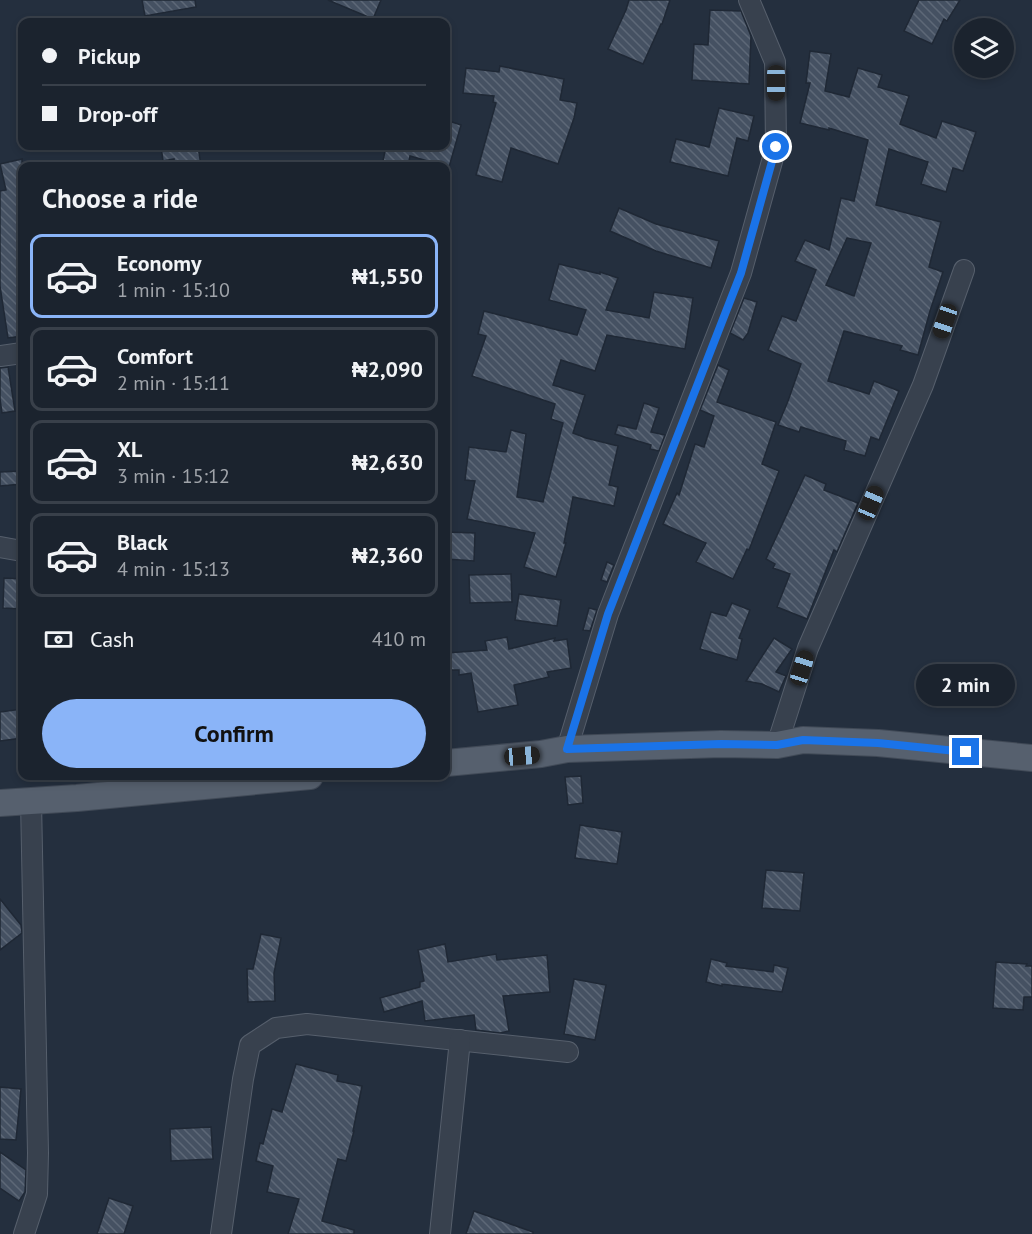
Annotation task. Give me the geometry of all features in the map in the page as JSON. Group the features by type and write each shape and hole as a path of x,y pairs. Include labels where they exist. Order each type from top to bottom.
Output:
{"main road":[{"path":"450,763 541,754 567,749 721,744 777,745 803,740 878,743 1032,758"},
{"path":"0,803 265,780"}],"street":[{"path":"567,749 608,614 741,273 776,147 775,62 749,0"},
{"path":"777,745 808,648 922,385 964,270"},
{"path":"0,356 18,354"},
{"path":"0,547 18,549"},
{"path":"24,1234 37,1194 38,1153 31,801"},
{"path":"221,1234 250,1045 276,1028 307,1024 568,1052"},
{"path":"440,1234 460,1040"}],"building":[{"path":"142,0 195,0 196,7 145,16"},
{"path":"328,0 381,0 373,18"},
{"path":"629,0 670,0 662,24 643,64 608,49"},
{"path":"919,0 960,0 947,21 944,19 932,44 904,31"},
{"path":"710,10 741,11 751,36 749,84 692,80 694,44 708,45"},
{"path":"810,51 831,54 825,91 849,97 858,68 882,75 878,87 909,96 900,124 936,138 942,121 976,132 963,171 953,168 946,192 921,184 928,162 889,149 876,205 941,222 929,267 943,272 918,355 900,350 902,346 844,331 828,381 869,394 874,381 899,391 879,440 871,437 865,456 844,450 846,441 801,427 799,432 778,425 801,364 768,350 782,316 796,321 816,270 795,261 805,240 829,250 841,198 854,201 868,140 829,128 829,130 800,123 810,83 806,83","holes":["847,238 871,243 854,296 826,285"]},
{"path":"500,66 564,79 560,100 577,103 558,164 511,148 502,182 476,175 496,103 493,102 494,96 463,93 466,68 499,72"},
{"path":"719,108 754,116 748,141 737,138 728,176 670,162 676,139 709,147"},
{"path":"450,121 461,125 450,164 431,162 410,156 409,162 383,161 385,150 450,150"},
{"path":"162,150 199,150 200,162 174,162 174,159 163,161"},
{"path":"22,159 22,162 18,162 18,337 8,338 0,286 0,191 6,190 0,164"},
{"path":"619,208 656,224 719,241 711,268 656,251 610,231"},
{"path":"559,264 618,278 606,310 649,318 654,292 693,298 685,349 607,335 595,371 561,360 553,385 585,395 573,433 618,446 609,485 618,487 614,506 573,497 564,543 566,543 556,577 524,567 535,533 467,519 475,481 465,480 469,447 506,452 511,430 526,434 517,497 543,502 563,423 551,419 555,404 472,376 486,336 478,334 484,311 577,335 586,310 549,300"},
{"path":"744,298 757,302 748,333 743,340 730,333"},
{"path":"718,365 729,370 717,402 776,422 762,464 779,471 749,550 747,549 733,579 696,562 706,543 663,524 677,493 679,495 695,444 704,447 714,416 700,410"},
{"path":"8,367 15,411 2,413 0,368"},
{"path":"644,403 659,408 651,432 665,435 659,451 650,449 651,445 615,434 618,425 636,429"},
{"path":"18,471 18,484 0,486 0,472"},
{"path":"805,475 826,484 824,490 858,503 837,552 834,550 807,619 777,607 790,574 773,568 775,564 766,559"},
{"path":"450,532 475,533 474,561 450,559"},
{"path":"607,562 614,565 607,582 601,580"},
{"path":"511,574 512,602 470,603 469,575"},
{"path":"4,578 18,579 18,609 3,608"},
{"path":"519,594 561,600 557,626 515,620"},
{"path":"732,603 750,610 739,638 742,639 737,660 700,649 711,612 726,616"},
{"path":"589,608 597,610 590,631 583,630"},
{"path":"507,637 509,649 555,638 554,641 567,639 571,668 547,672 549,677 514,685 518,705 478,712 471,673 459,675 459,670 450,670 450,653 487,650 485,641"},
{"path":"774,638 792,649 776,672 786,676 779,692 762,684 746,681"},
{"path":"18,710 18,739 0,741 0,712"},
{"path":"581,776 583,803 568,805 565,777"},
{"path":"580,825 622,832 617,864 575,858"},
{"path":"766,870 804,873 800,911 762,908"},
{"path":"0,899 21,925 22,933 0,950"},
{"path":"261,934 281,938 274,973 275,1001 248,1002 247,969 253,969"},
{"path":"445,944 448,962 496,954 497,960 547,955 550,992 503,996 509,1031 500,1033 476,1030 474,1015 425,1021 422,1001 384,1012 380,998 420,987 420,982 424,981 418,950"},
{"path":"711,959 727,963 726,966 773,972 774,965 788,968 782,992 722,984 722,986 706,982"},
{"path":"996,962 1032,966 1032,997 1024,997 1023,1010 993,1008"},
{"path":"574,979 606,985 595,1040 564,1034"},
{"path":"296,1064 338,1075 337,1081 362,1086 346,1161 338,1159 322,1221 354,1230 354,1234 288,1234 299,1199 267,1192 273,1166 256,1161 272,1109 282,1112"},
{"path":"0,1087 21,1089 16,1140 0,1139"},
{"path":"211,1127 213,1159 171,1161 170,1129"},
{"path":"0,1152 26,1170 25,1192 19,1201 0,1188"},
{"path":"109,1198 133,1206 124,1234 97,1234"},
{"path":"474,1211 533,1232 533,1234 466,1234"}],"route":[{"path":"776,147 741,273 608,614 567,749 721,744 777,745 803,740 878,743 966,752"}]}
